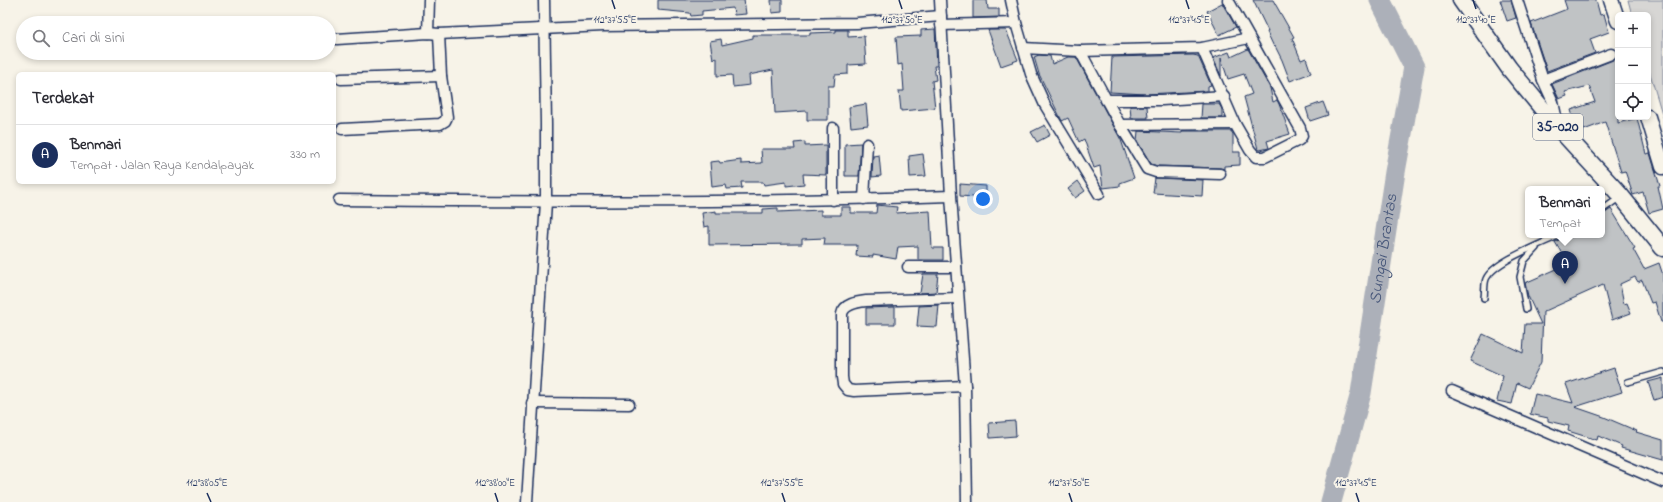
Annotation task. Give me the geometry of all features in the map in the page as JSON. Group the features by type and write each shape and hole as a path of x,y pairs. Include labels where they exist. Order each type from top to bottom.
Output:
{"main road":[{"name":"35-020","path":"1461,0 1509,68 1554,123 1622,196 1662,246"},
{"path":"1611,0 1615,12"},
{"path":"1649,120 1663,167"}],"street":[{"path":"428,33 429,0"},
{"path":"527,502 532,403 546,202 544,0"},
{"path":"940,0 951,196 965,386 967,502"},
{"path":"1011,0 1031,74 1045,104 1099,194"},
{"path":"1202,48 1235,124 1250,150 1256,157 1265,157 1299,140 1302,136 1300,128 1228,0"},
{"path":"1517,0 1543,80 1556,110 1554,123"},
{"path":"337,39 428,33 439,34 603,26 857,23 941,20 1016,23"},
{"path":"342,129 440,124 445,121 447,117 441,76 439,34"},
{"path":"1023,48 1080,51 1202,48 1249,38"},
{"path":"1080,51 1120,125 1147,169 1151,171 1220,174"},
{"path":"1543,80 1611,54"},
{"path":"341,79 441,76"},
{"path":"1106,100 1162,100 1224,96"},
{"path":"1120,125 1235,124"},
{"path":"833,128 833,200"},
{"path":"864,199 867,144"},
{"path":"339,200 546,202 833,200 951,196"},
{"path":"908,267 956,267"},
{"path":"958,298 866,301 855,303 846,307 842,314 842,378 843,384 848,390 854,391 965,386"},
{"path":"1452,391 1663,482"},
{"path":"532,403 629,404"}],"lane":[{"path":"1605,208 1622,196"},
{"path":"1484,298 1486,280 1494,269 1514,256 1554,238"},
{"path":"1526,310 1520,277 1524,262 1536,247"},
{"path":"1628,382 1663,372"}],"shaded area":[{"path":"1628,0 1663,0 1663,117 1651,77 1651,12 1631,12"}],"building":[{"path":"658,0 744,0 746,14 734,15 733,8 702,11 702,15 691,16 690,13 658,10"},
{"path":"771,0 782,0 782,12 772,13"},
{"path":"973,0 987,0 988,9 999,9 999,17 973,18"},
{"path":"1253,0 1273,0 1294,37 1292,38 1301,60 1306,58 1311,73 1290,81 1282,60 1275,46 1274,47"},
{"path":"1500,0 1511,0 1516,18 1507,21"},
{"path":"1564,0 1596,0 1600,15 1604,14 1609,32 1590,39 1595,53 1547,71 1531,23 1567,9"},
{"path":"1222,3 1236,27 1219,35 1207,11"},
{"path":"935,29 937,66 934,66 936,80 932,81 935,108 901,111 899,91 904,91 902,64 898,65 896,37 921,36 921,30"},
{"path":"836,30 848,30 848,37 864,36 866,64 848,65 848,74 835,75 834,86 828,86 828,120 807,120 807,111 775,113 773,70 749,75 750,85 733,87 732,75 717,76 717,58 713,59 710,41 721,39 722,45 753,38 753,35 810,35 810,33 836,32"},
{"path":"988,30 1006,30 1018,60 1001,66"},
{"path":"1248,49 1270,88 1273,102 1277,100 1279,104 1290,134 1267,141 1269,148 1260,150 1258,149 1244,97 1252,94 1244,74 1228,79 1221,58 1221,76 1213,58 1229,52 1231,57"},
{"path":"1039,55 1050,56 1052,64 1068,57 1076,57 1121,140 1134,178 1120,183 1120,186 1103,188 1100,166 1094,168 1084,139 1079,142 1068,118 1062,121 1039,74 1034,57"},
{"path":"1198,56 1211,85 1208,86 1208,91 1145,94 1110,92 1112,57"},
{"path":"1615,58 1615,120 1618,120 1618,123 1629,120 1638,120 1646,154 1650,153 1660,186 1658,186 1663,209 1649,213 1643,192 1633,195 1625,171 1621,172 1605,122 1584,130 1579,119 1574,120 1571,110 1595,102 1589,86 1565,92 1567,96 1559,99 1552,84"},
{"path":"1323,102 1328,115 1310,121 1306,108"},
{"path":"866,104 868,125 851,127 849,107"},
{"path":"1202,104 1219,104 1222,109 1222,118 1201,118"},
{"path":"1130,106 1147,106 1148,118 1131,118"},
{"path":"1045,125 1050,135 1037,142 1031,132"},
{"path":"1138,131 1182,133 1182,131 1231,131 1233,134 1233,152 1240,152 1240,165 1224,166 1224,169 1157,166 1151,164 1137,141"},
{"path":"805,142 805,146 826,145 826,175 803,174 804,184 786,186 786,182 764,185 763,182 741,182 742,188 727,189 726,185 712,187 710,162 719,161 720,163 741,160 741,164 762,163 761,149 795,149 794,143"},
{"path":"861,143 859,176 845,176 845,144"},
{"path":"923,154 926,176 910,177 909,156"},
{"path":"879,155 881,176 872,177 873,156"},
{"path":"1155,178 1203,180 1202,196 1153,193"},
{"path":"1078,181 1085,191 1075,198 1068,189"},
{"path":"960,184 986,186 986,198 960,196"},
{"path":"877,205 897,207 896,213 930,211 932,248 943,248 943,260 918,260 918,246 898,247 896,259 873,255 873,257 856,256 857,245 824,245 825,238 802,239 802,244 709,245 709,226 704,227 702,213 716,211 716,213 763,213 763,209 778,208 778,212 821,210 821,215 841,215 841,207 851,207 851,213 876,213"},
{"path":"1611,209 1635,248 1633,249 1644,269 1659,263 1663,275 1663,322 1661,322 1655,302 1651,303 1642,280 1638,282 1635,277 1620,284 1624,304 1627,303 1631,313 1612,320 1603,285 1543,312 1541,362 1528,388 1517,383 1512,404 1497,401 1503,376 1470,361 1483,334 1523,353 1525,324 1541,324 1528,296 1525,283 1568,264 1555,242 1562,238 1605,238 1605,213"},
{"path":"923,274 938,274 936,292 920,293"},
{"path":"939,305 937,327 917,326 919,306"},
{"path":"895,307 895,324 866,324 866,308"},
{"path":"1614,368 1622,392 1575,407 1604,417 1637,431 1636,432 1663,440 1663,460 1621,448 1622,446 1598,436 1597,440 1568,431 1569,426 1548,421 1548,418 1530,414 1535,394 1573,403 1566,384"},
{"path":"1663,378 1663,397 1654,400 1648,382"},
{"path":"1015,421 1016,436 990,438 989,423"}],"waterway":[{"name":"Sungai Brantas","path":"1331,502 1361,393 1395,172 1414,67 1380,0"}],"place":[{"name":"Benmari","path":"1565,284"}]}
